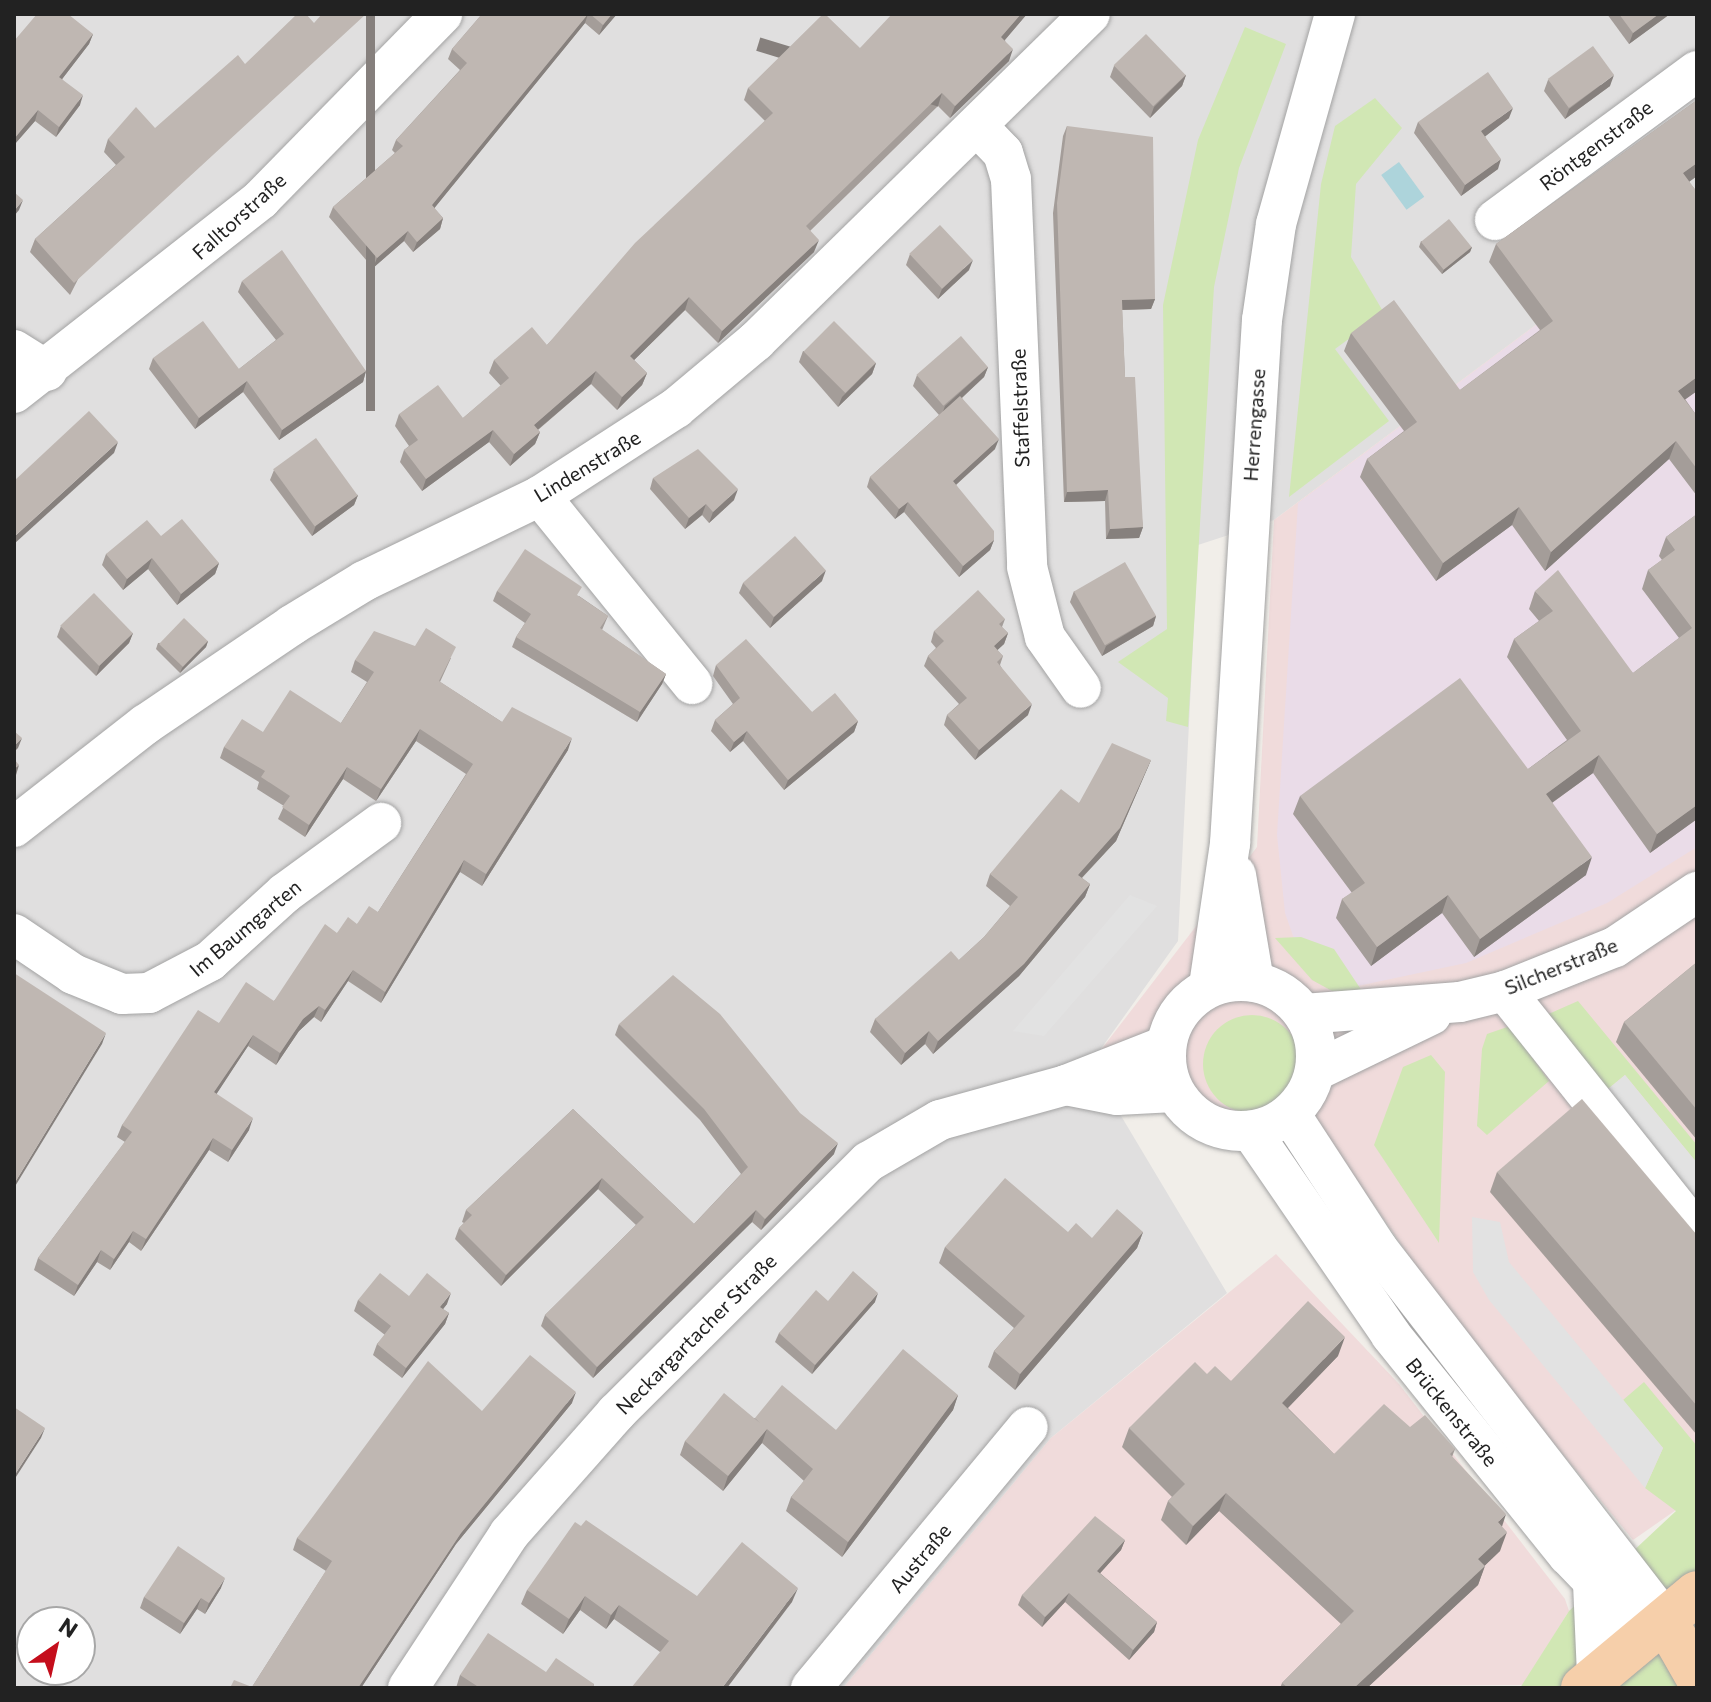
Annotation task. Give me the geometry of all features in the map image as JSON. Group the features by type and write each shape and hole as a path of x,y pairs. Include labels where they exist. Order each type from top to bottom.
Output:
{"main road":[{"name":"Brückenstraße","path":"1669,1616 1685,1671"},
{"path":"1590,1682 1669,1616"}],"street":[{"name":"Falltorstraße","path":"14,393 30,360 261,199 442,14"},
{"name":"Lindenstraße","path":"14,827 146,724 292,625 364,581 540,496 616,453 756,341 1090,14"},
{"name":"Herrengasse","path":"1230,844 1262,320 1279,210 1335,14"},
{"name":"Röntgenstraße","path":"1495,220 1697,71"},
{"name":"Staffelstraße","path":"977,126 1003,153 1011,179 1027,567 1045,637 1081,688"},
{"path":"540,496 692,684"},
{"name":"Im Baumgarten","path":"14,934 73,974 122,994 149,993 210,961 285,893 381,823"},
{"path":"1230,844 1254,981"},
{"path":"1209,986 1254,981 1282,992 1304,1014 1315,1041 1315,1071 1290,1114 1251,1131 1220,1129 1193,1115 1174,1092 1165,1046 1172,1022 1209,986 1230,844"},
{"name":"Silcherstraße","path":"1304,1014 1460,1002 1505,991 1615,947 1697,892"},
{"path":"1505,991 1697,1232"},
{"name":"Silcherstraße","path":"1315,1071 1460,1002"},
{"name":"Neckargartacher Straße","path":"408,1688 509,1534 616,1413 868,1162 951,1115 1066,1085 1165,1046"},
{"name":"Neckargartacher Straße","path":"1066,1085 1117,1095 1174,1092"},
{"name":"Brückenstraße","path":"1290,1114 1378,1249 1669,1616"},
{"name":"Brückenstraße","path":"1251,1131 1369,1306 1593,1583 1669,1616"},
{"name":"Austraße","path":"811,1688 1028,1427"},
{"path":"1590,1682 1593,1583"}],"shaded area":[{"path":"14,14 1697,14 1697,205 1274,520 1198,545 1178,941 1090,1064 1227,1293 1051,1438 843,1688 14,1688"},
{"path":"1697,205 1697,1507 1676,1510 1633,1540 1455,1323 1345,1163 1090,1064 1257,847 1274,520"},
{"path":"1697,205 1697,847 1607,903 1466,963 1353,987 1298,950 1285,913 1277,835 1298,503"},
{"path":"1130,895 1157,906 1044,1036 1013,1031"},
{"path":"1625,1075 1697,1163 1697,1210 1602,1094"},
{"path":"1472,1217 1500,1222 1509,1262 1663,1448 1645,1488 1489,1300 1473,1272"},
{"path":"1276,1254 1399,1384 1565,1599 1569,1611 1523,1685 843,1688 1051,1438"}],"green space":[{"path":"1245,27 1286,44 1239,168 1214,287 1188,727 1166,721 1168,698 1118,662 1167,629 1163,305 1198,140"},
{"path":"1375,98 1402,128 1356,184 1351,257 1384,313 1335,349 1389,421 1289,497 1321,184 1335,126"},
{"path":"1301,937 1334,949 1362,991 1332,991 1312,980 1275,938"},
{"path":"1578,1001 1697,1145 1697,1163 1625,1075 1602,1094 1544,1016"},
{"path":"1252,1015 1271,1019 1287,1029 1297,1045 1301,1064 1297,1083 1287,1099 1271,1109 1252,1113 1233,1109 1217,1099 1207,1083 1203,1064 1207,1045 1217,1029 1233,1019"},
{"path":"1510,1026 1549,1081 1487,1135 1477,1126 1482,1049 1487,1034"},
{"path":"1431,1055 1445,1072 1439,1243 1374,1145 1403,1067"},
{"path":"1644,1382 1697,1446 1697,1688 1520,1688 1569,1611 1676,1511 1645,1488 1663,1448 1623,1400"}],"water":[{"path":"1399,162 1424,197 1406,210 1381,175"}],"building":[{"path":"37,14 68,14 93,34 59,77 83,95 59,127 38,110 14,139 14,41"},
{"path":"297,14 306,14 314,23 322,14 366,14 74,283 35,239 125,157 108,139 136,107 155,128 238,55 245,64"},
{"path":"482,14 588,14 432,205 443,218 417,242 408,231 377,258 333,207 403,146 396,140 467,63 452,49"},
{"path":"590,14 612,14 603,25"},
{"path":"823,14 860,48 892,14 1021,14 1001,37 1013,49 955,106 942,93 806,226 819,240 722,331 689,297 630,356 647,373 622,397 596,371 534,425 540,432 514,454 493,430 426,479 404,450 418,440 399,414 438,385 463,418 509,378 494,360 532,327 547,345 635,243 773,113 748,88"},
{"path":"1619,14 1659,14 1633,33"},
{"path":"1146,34 1186,75 1153,106 1114,65"},
{"path":"1593,46 1614,75 1569,108 1548,79"},
{"path":"1488,72 1513,108 1481,131 1501,159 1465,185 1418,122"},
{"path":"1697,100 1697,163 1683,173 1697,192 1697,377 1678,391 1697,416 1697,469 1676,441 1551,552 1519,507 1443,563 1367,459 1417,422 1351,333 1394,300 1460,390 1553,321 1496,244"},
{"path":"1067,126 1153,137 1155,299 1122,300 1125,377 1135,377 1143,527 1110,529 1108,490 1067,492 1057,203"},
{"path":"14,192 23,200 14,211"},
{"path":"1449,219 1472,247 1444,270 1421,242"},
{"path":"940,225 973,260 942,289 909,254"},
{"path":"282,250 366,371 282,430 247,381 199,418 153,358 203,321 239,369 284,334 242,281"},
{"path":"834,321 876,363 845,393 804,351"},
{"path":"961,336 988,367 943,406 916,375"},
{"path":"960,396 999,439 953,481 994,531 994,540 963,566 908,502 899,509 870,477"},
{"path":"89,411 118,442 15,536 14,481"},
{"path":"316,438 358,495 315,527 273,469"},
{"path":"698,449 738,489 713,512 706,504 689,518 653,478"},
{"path":"1697,514 1697,805 1657,834 1599,755 1546,794 1592,857 1480,939 1448,895 1377,947 1342,899 1365,883 1300,796 1460,678 1528,769 1581,731 1514,639 1553,611 1535,591 1558,570 1633,673 1692,628 1648,570 1675,550 1666,537"},
{"path":"182,519 219,563 181,594 152,558 127,579 106,554 147,520 161,536"},
{"path":"795,536 826,570 774,617 743,583"},
{"path":"525,549 582,587 577,595 608,616 600,628 666,674 640,712 516,637 531,614 497,591"},
{"path":"1125,562 1156,616 1105,645 1074,592"},
{"path":"978,590 1005,619 999,624 1008,633 994,646 1003,656 997,662 1032,704 979,750 947,715 967,698 928,656 944,641 934,631"},
{"path":"94,593 133,633 99,666 60,626"},
{"path":"184,618 208,641 183,667 159,644"},
{"path":"426,628 456,647 439,681 502,722 512,707 572,738 486,874 464,860 385,992 353,970 325,1010 319,1006 303,1019 280,1053 253,1035 214,1092 253,1118 232,1150 213,1138 146,1239 133,1231 114,1259 101,1250 78,1285 38,1258 132,1132 122,1125 198,1010 219,1023 246,982 274,1001 325,924 337,933 348,917 357,924 369,906 378,912 473,764 420,729 381,789 347,767 309,825 282,807 290,796 261,777 265,771 224,747 242,719 263,732 290,690 341,723 374,672 355,660 374,631 415,646"},
{"path":"746,639 812,712 835,693 858,721 788,780 747,731 734,742 715,720 740,698 716,665"},
{"path":"14,731 22,738 14,746"},
{"path":"1112,743 1151,760 1120,828 1078,875 1090,884 1024,964 938,1041 929,1031 905,1053 875,1019 951,951 959,960 984,937 1018,897 990,874 1061,789 1079,803"},
{"path":"1697,962 1697,1110 1624,1022"},
{"path":"14,973 106,1033 14,1184"},
{"path":"673,975 720,1014 800,1113 838,1143 765,1219 756,1210 597,1367 545,1315 644,1217 602,1178 506,1275 459,1228 472,1215 466,1210 573,1109 694,1224 748,1167 704,1109 619,1024"},
{"path":"1582,1099 1697,1235 1697,1406 1497,1172"},
{"path":"1005,1178 1068,1232 1076,1223 1092,1238 1117,1209 1143,1232 1020,1374 994,1351 1025,1316 945,1247"},
{"path":"853,1271 878,1293 815,1365 779,1333 816,1290 828,1301"},
{"path":"380,1273 409,1296 427,1273 451,1293 440,1307 449,1313 406,1368 377,1344 391,1326 358,1300"},
{"path":"1308,1301 1345,1337 1282,1403 1334,1454 1384,1404 1410,1427 1425,1415 1455,1449 1450,1454 1506,1514 1498,1522 1507,1532 1478,1559 1485,1566 1354,1688 1288,1688 1282,1683 1354,1611 1226,1493 1193,1526 1168,1501 1185,1484 1129,1428 1195,1362 1207,1374 1215,1366 1231,1381"},
{"path":"903,1349 958,1395 848,1542 791,1497 813,1469 767,1429 728,1476 685,1441 724,1393 760,1423 755,1418 782,1385 836,1430"},
{"path":"530,1355 576,1392 461,1533 358,1688 230,1688 234,1680 252,1687 332,1561 297,1538 428,1361 482,1411"},
{"path":"14,1407 45,1428 14,1476"},
{"path":"1095,1516 1125,1540 1097,1571 1157,1622 1133,1650 1069,1593 1045,1617 1022,1595"},
{"path":"586,1520 697,1596 742,1542 798,1588 722,1688 631,1688 669,1641 619,1605 611,1615 585,1596 569,1619 527,1590 575,1522 581,1526"},
{"path":"178,1546 225,1578 209,1603 201,1598 184,1623 144,1597"},
{"path":"488,1633 546,1672 556,1658 594,1684 592,1688 480,1688 460,1675"}]}
